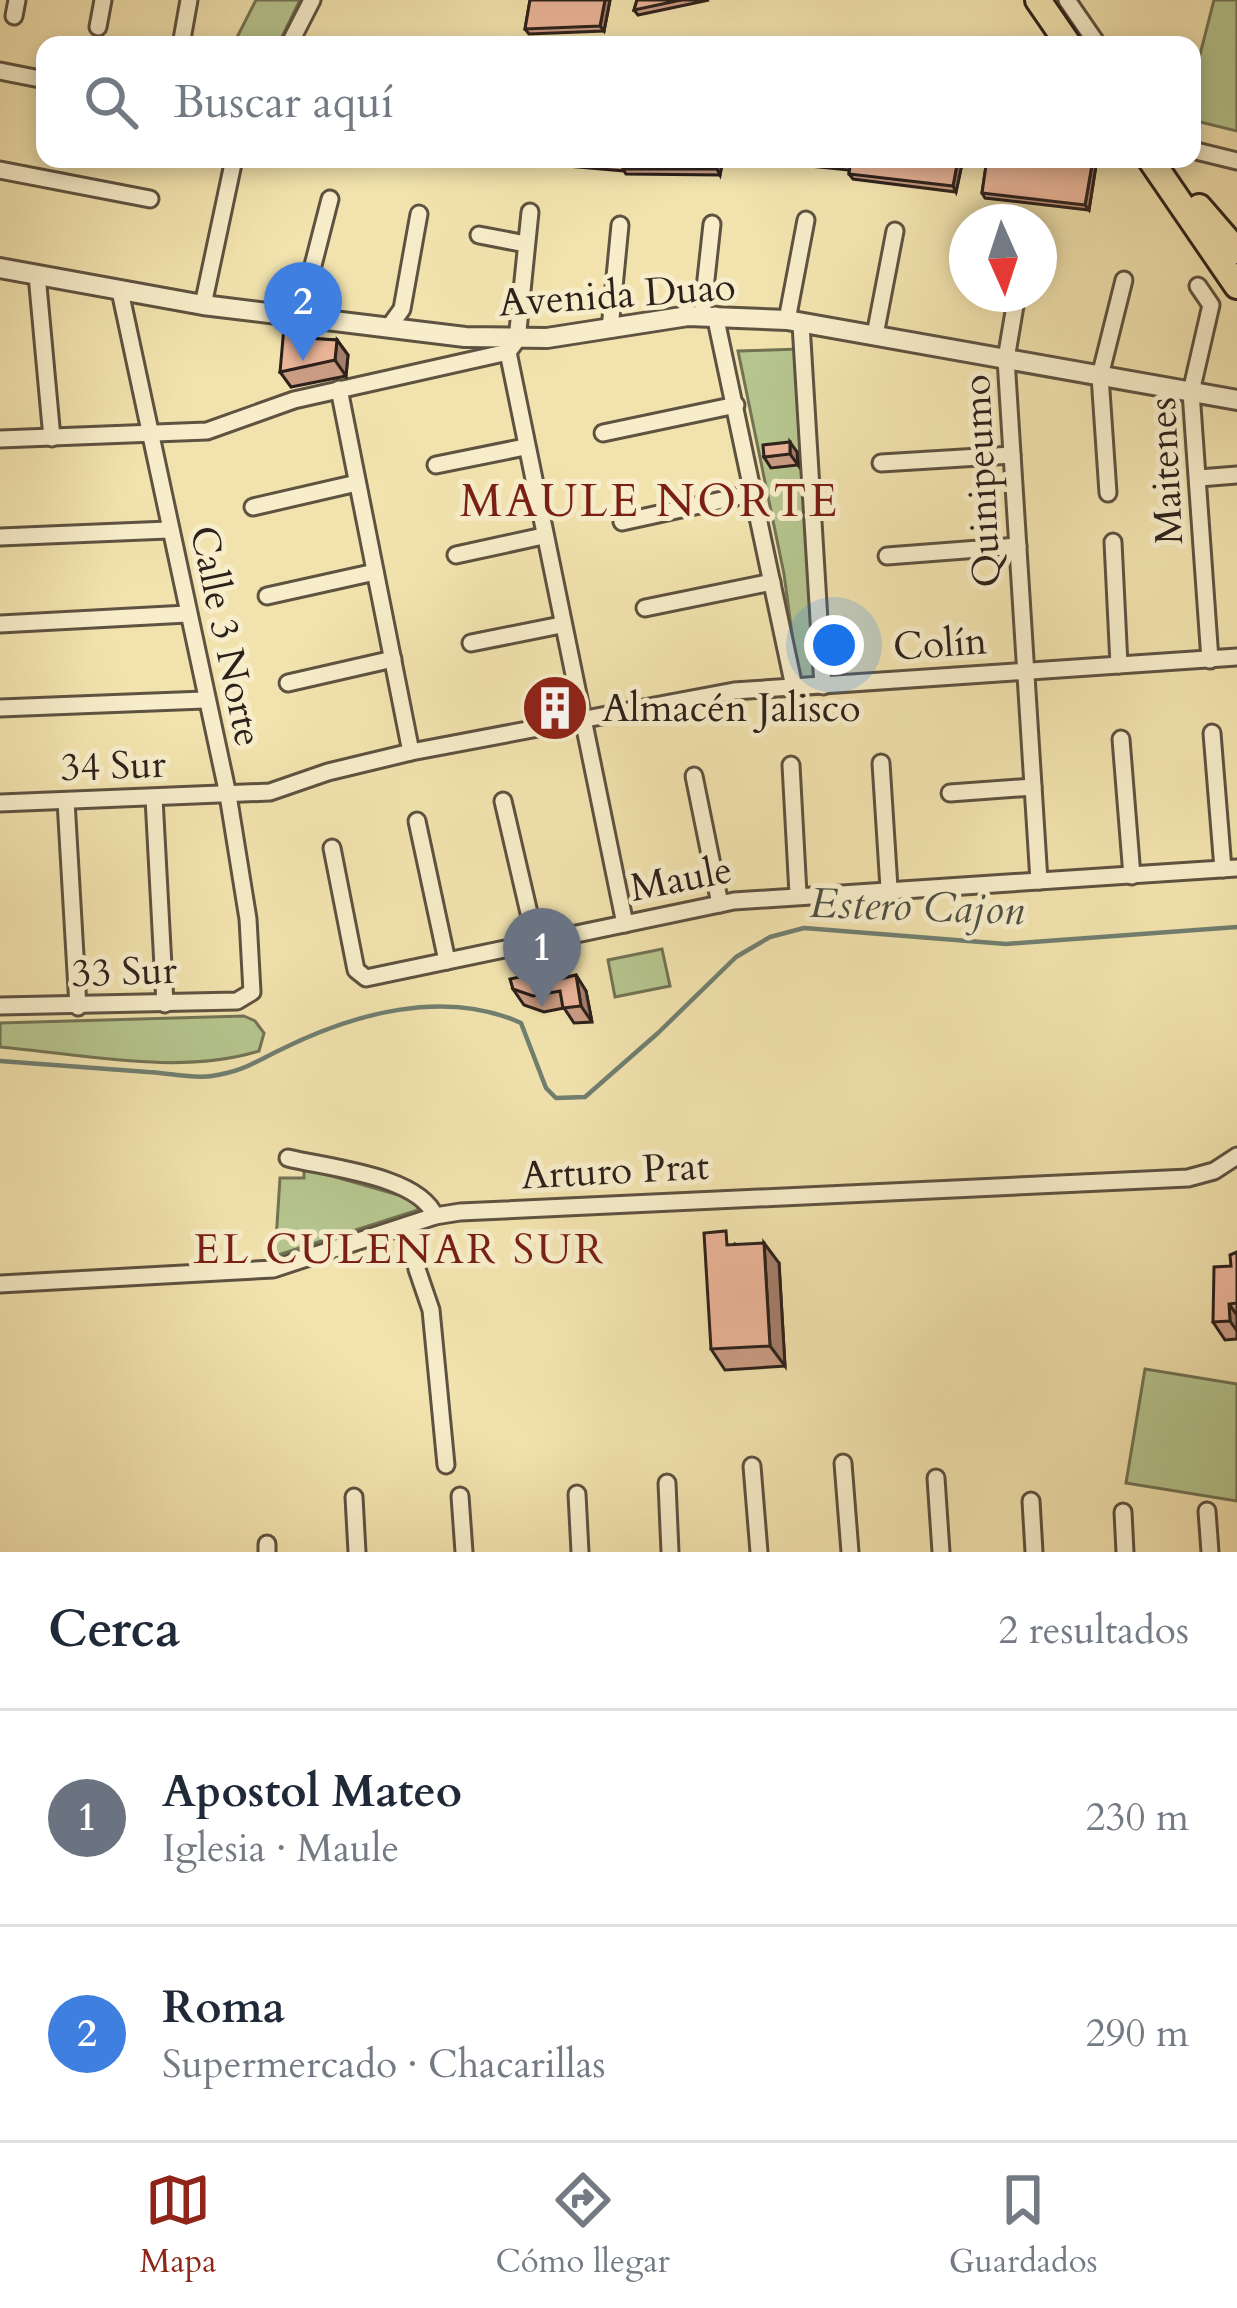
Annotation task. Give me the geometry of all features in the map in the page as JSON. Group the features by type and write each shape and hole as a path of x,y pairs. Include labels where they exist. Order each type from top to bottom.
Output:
{"main road":[{"path":"1038,0 1063,36"},
{"path":"1160,168 1237,286"},
{"path":"1162,168 1237,251"}],"street":[{"path":"98,27 103,0"},
{"path":"183,36 189,0"},
{"path":"294,36 312,0"},
{"path":"1067,0 1092,36"},
{"path":"0,71 36,78"},
{"path":"1201,152 1237,161"},
{"path":"203,305 231,168"},
{"path":"0,170 150,199"},
{"path":"300,316 330,199"},
{"path":"530,212 512,346 525,447 625,924"},
{"path":"389,327 403,309 419,214"},
{"path":"806,220 794,322 823,686"},
{"path":"712,224 708,315 736,405 794,687"},
{"path":"610,328 620,225"},
{"path":"875,335 896,231"},
{"path":"479,236 526,244"},
{"name":"Avenida Duao","path":"0,268 203,305 512,346 708,315 794,322 1237,400"},
{"path":"37,275 52,438"},
{"path":"1108,493 1100,376 1124,280"},
{"name":"Maitenes","path":"1198,286 1211,308 1191,392 1210,660"},
{"name":"Calle 3 Norte","path":"120,291 228,795 248,919 252,984 248,997"},
{"name":"Quinipeumo","path":"1014,312 1006,359 1040,881"},
{"path":"0,440 216,429 281,404 512,346"},
{"path":"339,389 411,752"},
{"path":"604,433 736,405"},
{"path":"436,465 525,447"},
{"path":"881,463 1012,455"},
{"path":"1199,478 1237,475"},
{"path":"253,507 357,483"},
{"path":"622,522 754,493"},
{"path":"0,537 168,530"},
{"path":"456,555 543,536"},
{"path":"1113,542 1119,665"},
{"path":"887,556 1018,546"},
{"path":"267,596 375,572"},
{"path":"645,608 772,582"},
{"path":"0,624 187,614"},
{"path":"471,643 562,625"},
{"name":"Colín","path":"228,795 276,790 411,752 721,693 1237,658"},
{"path":"288,683 393,659"},
{"path":"0,708 204,700"},
{"path":"1212,733 1230,868"},
{"path":"1121,739 1132,876"},
{"path":"881,763 889,888"},
{"path":"791,765 799,894"},
{"path":"694,776 720,904"},
{"path":"950,793 1034,787"},
{"name":"34 Sur","path":"0,803 228,795"},
{"path":"154,798 164,1004"},
{"path":"503,800 536,943"},
{"path":"66,801 78,1007"},
{"path":"417,821 447,961"},
{"name":"Maule","path":"332,848 359,976 366,978 720,904 799,894 1230,868"},
{"name":"33 Sur","path":"0,1006 164,1004 248,997"},
{"name":"Arturo Prat","path":"0,1284 273,1269 435,1216 779,1195 1188,1178 1214,1172 1237,1156"},
{"path":"288,1158 389,1181 418,1193 430,1203 435,1216"},
{"path":"408,1225 431,1310 446,1466"},
{"path":"843,1463 850,1552"},
{"path":"752,1466 759,1552"},
{"path":"936,1478 941,1552"},
{"path":"667,1483 670,1552"},
{"path":"577,1494 580,1552"},
{"path":"460,1496 464,1552"},
{"path":"354,1497 357,1552"},
{"path":"1030,1501 1034,1552"},
{"path":"1207,1511 1210,1552"},
{"path":"1123,1512 1125,1552"}],"green space":[{"path":"256,0 300,0 282,36 238,36"},
{"path":"1214,0 1237,0 1237,131 1201,122 1201,51"},
{"path":"799,349 817,678 798,679 784,574 738,351"},
{"path":"662,949 670,986 615,997 608,960"},
{"path":"244,1016 264,1033 259,1051 228,1058 164,1063 0,1047 0,1023"},
{"path":"304,1168 416,1200 418,1210 275,1256 280,1178 304,1178"},
{"path":"1145,1369 1237,1384 1237,1501 1126,1483"}],"building":[{"path":"530,0 605,0 600,26 525,29"},
{"path":"637,0 681,0 634,10"},
{"path":"623,168 717,168 717,169"},
{"path":"850,168 956,168 953,186 849,174"},
{"path":"986,168 1091,168 1085,205 982,193"},
{"path":"284,327 308,329 307,338 337,340 335,360 280,372"},
{"path":"790,442 790,454 764,457 763,445"},
{"path":"555,683 557,695 532,699 530,688"},
{"path":"537,973 541,984 576,975 581,1006 563,1008 560,991 533,996 513,989 510,979"},
{"path":"726,1231 727,1245 764,1243 770,1346 711,1349 704,1233"},
{"path":"1237,1252 1237,1303 1229,1304 1230,1321 1213,1322 1214,1267 1231,1266 1230,1255"}],"waterway":[{"name":"Estero Cajon","path":"0,1061 212,1076 368,1016 461,1007 521,1023 546,1088 556,1098 585,1097 736,957 770,937 804,928 1006,944 1237,927"}],"place":[{"name":"Roma","path":"303,361"},
{"name":"Almacén Jalisco","path":"555,708"},
{"name":"Apostol Mateo","path":"542,1007"}],"district":[{"name":"MAULE NORTE","path":"650,501"},
{"name":"EL CULENAR SUR","path":"400,1249"}]}
